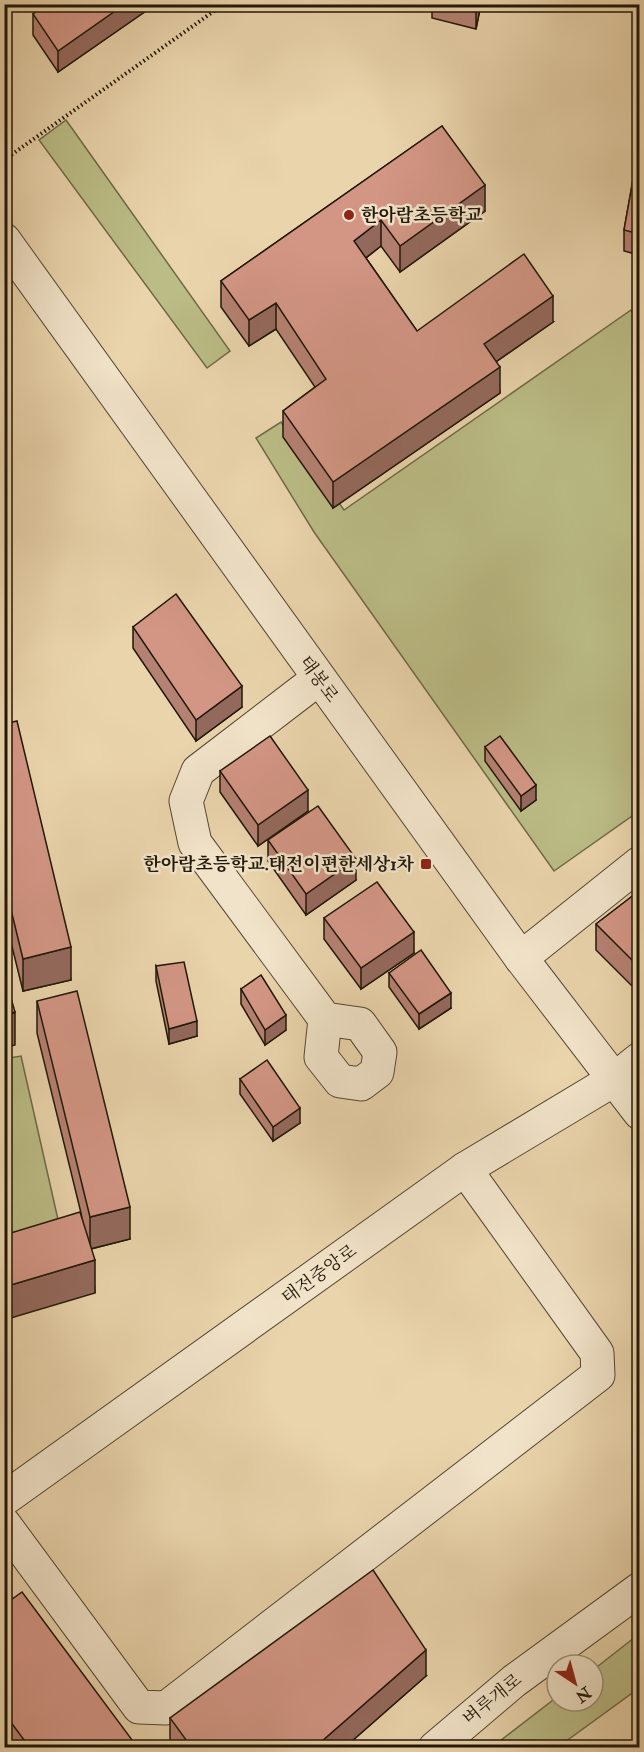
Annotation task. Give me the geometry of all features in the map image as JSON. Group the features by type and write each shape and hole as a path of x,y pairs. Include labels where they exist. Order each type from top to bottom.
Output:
{"street":[{"name":"태봉로","path":"4,240 521,958 627,1069 639,1113"},
{"path":"318,679 198,771 186,801 195,843 325,1019"},
{"path":"521,958 639,863"},
{"name":"태전중앙로","path":"4,1499 465,1169 627,1069"},
{"path":"4,1524 139,1707 166,1708 598,1375 597,1353 465,1169"},
{"name":"벼루개로","path":"435,1748 514,1681 639,1589"}],"path":[{"path":"4,160 224,4"}],"green space":[{"path":"66,120 230,351 207,368 39,140"},
{"path":"631,310 640,324 639,811 554,871 314,532 256,438 281,422 344,510"},
{"path":"21,1056 59,1224 4,1236 4,1059"},
{"path":"639,1634 639,1688 605,1713 605,1661"},
{"path":"545,1706 545,1713 605,1713 558,1747 492,1747"}],"building":[{"path":"47,4 125,4 58,51 33,14"},
{"path":"462,4 477,4 476,8"},
{"path":"442,126 485,185 400,246 381,220 354,241 417,331 524,254 553,296 484,344 500,367 333,482 283,411 326,379 276,303 249,320 221,281"},
{"path":"639,146 639,234 624,230"},
{"path":"176,594 242,686 196,720 133,627"},
{"path":"4,663 9,685 4,686"},
{"path":"17,721 71,947 23,959 4,881 4,724"},
{"path":"270,736 308,790 258,825 220,771"},
{"path":"500,736 536,785 521,796 485,747"},
{"path":"318,806 356,859 306,894 268,840"},
{"path":"377,882 414,932 361,968 324,918"},
{"path":"639,891 639,967 596,924"},
{"path":"421,950 451,993 419,1014 389,973"},
{"path":"184,962 197,1021 169,1029 156,966"},
{"path":"4,974 15,1012 4,1015"},
{"path":"261,975 286,1015 265,1030 241,989"},
{"path":"77,991 130,1207 90,1217 37,1001"},
{"path":"267,1060 300,1108 273,1127 240,1079"},
{"path":"80,1212 95,1260 4,1287 4,1235"},
{"path":"373,1570 426,1650 314,1748 192,1748 170,1718"},
{"path":"22,1592 138,1748 30,1748 4,1713 4,1605"}],"place":[{"name":"한아람초등학교","path":"349,215"},
{"name":"한아람초등학교.태전이편한세상1차","path":"426,864"}]}
